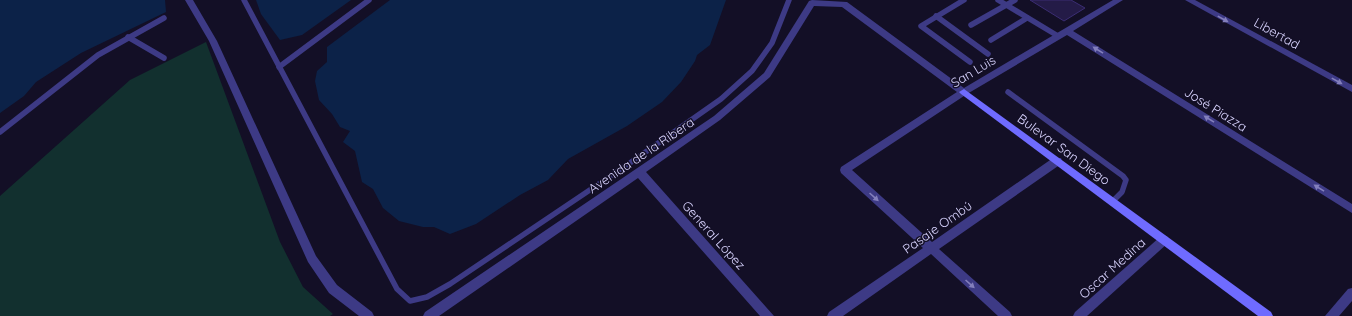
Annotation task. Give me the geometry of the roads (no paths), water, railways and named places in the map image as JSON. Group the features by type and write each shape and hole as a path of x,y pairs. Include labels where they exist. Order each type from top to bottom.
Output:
{"street":[{"path":"189,0 213,41 312,259 334,289 368,316"},
{"name":"San Luis","path":"930,248 845,170 964,92 1119,0"},
{"name":"Libertad","path":"1189,0 1352,89"},
{"name":"Avenida de la Ribera","path":"429,316 717,118 767,76 812,3 844,4"},
{"name":"Bulevar San Diego","path":"844,4 1267,316"},
{"name":"José Piazza","path":"1067,31 1352,209"},
{"name":"Pasaje Ombú","path":"833,316 1057,161"},
{"name":"General López","path":"639,172 768,316"},
{"name":"Oscar Medina","path":"1079,316 1164,240"},
{"path":"930,248 1006,316"},
{"path":"1330,316 1352,293"}],"lane":[{"path":"244,0 397,290 410,301 427,297 450,284 627,165 721,99 752,71 772,43 789,0"},
{"path":"279,67 369,0"},
{"path":"964,0 922,24 922,28 970,62"},
{"path":"998,0 1058,36"},
{"path":"971,25 1015,0"},
{"path":"936,16 988,54"},
{"path":"0,132 98,55 164,18"},
{"path":"991,40 1028,18"},
{"path":"128,37 164,58"},
{"path":"1008,92 1123,176 1126,180 1124,188 1112,202"}],"water":[{"path":"0,0 165,0 166,12 81,53 36,82 24,96 0,113"},
{"path":"256,0 351,0 302,35 280,40 261,14"},
{"path":"390,0 726,0 710,45 697,55 695,61 681,82 662,102 627,126 568,159 548,180 520,195 476,224 450,234 434,227 423,227 399,221 383,208 373,189 362,182 355,151 343,142 350,131 340,127 332,114 319,100 315,81 317,71 327,62 327,47"}]}
